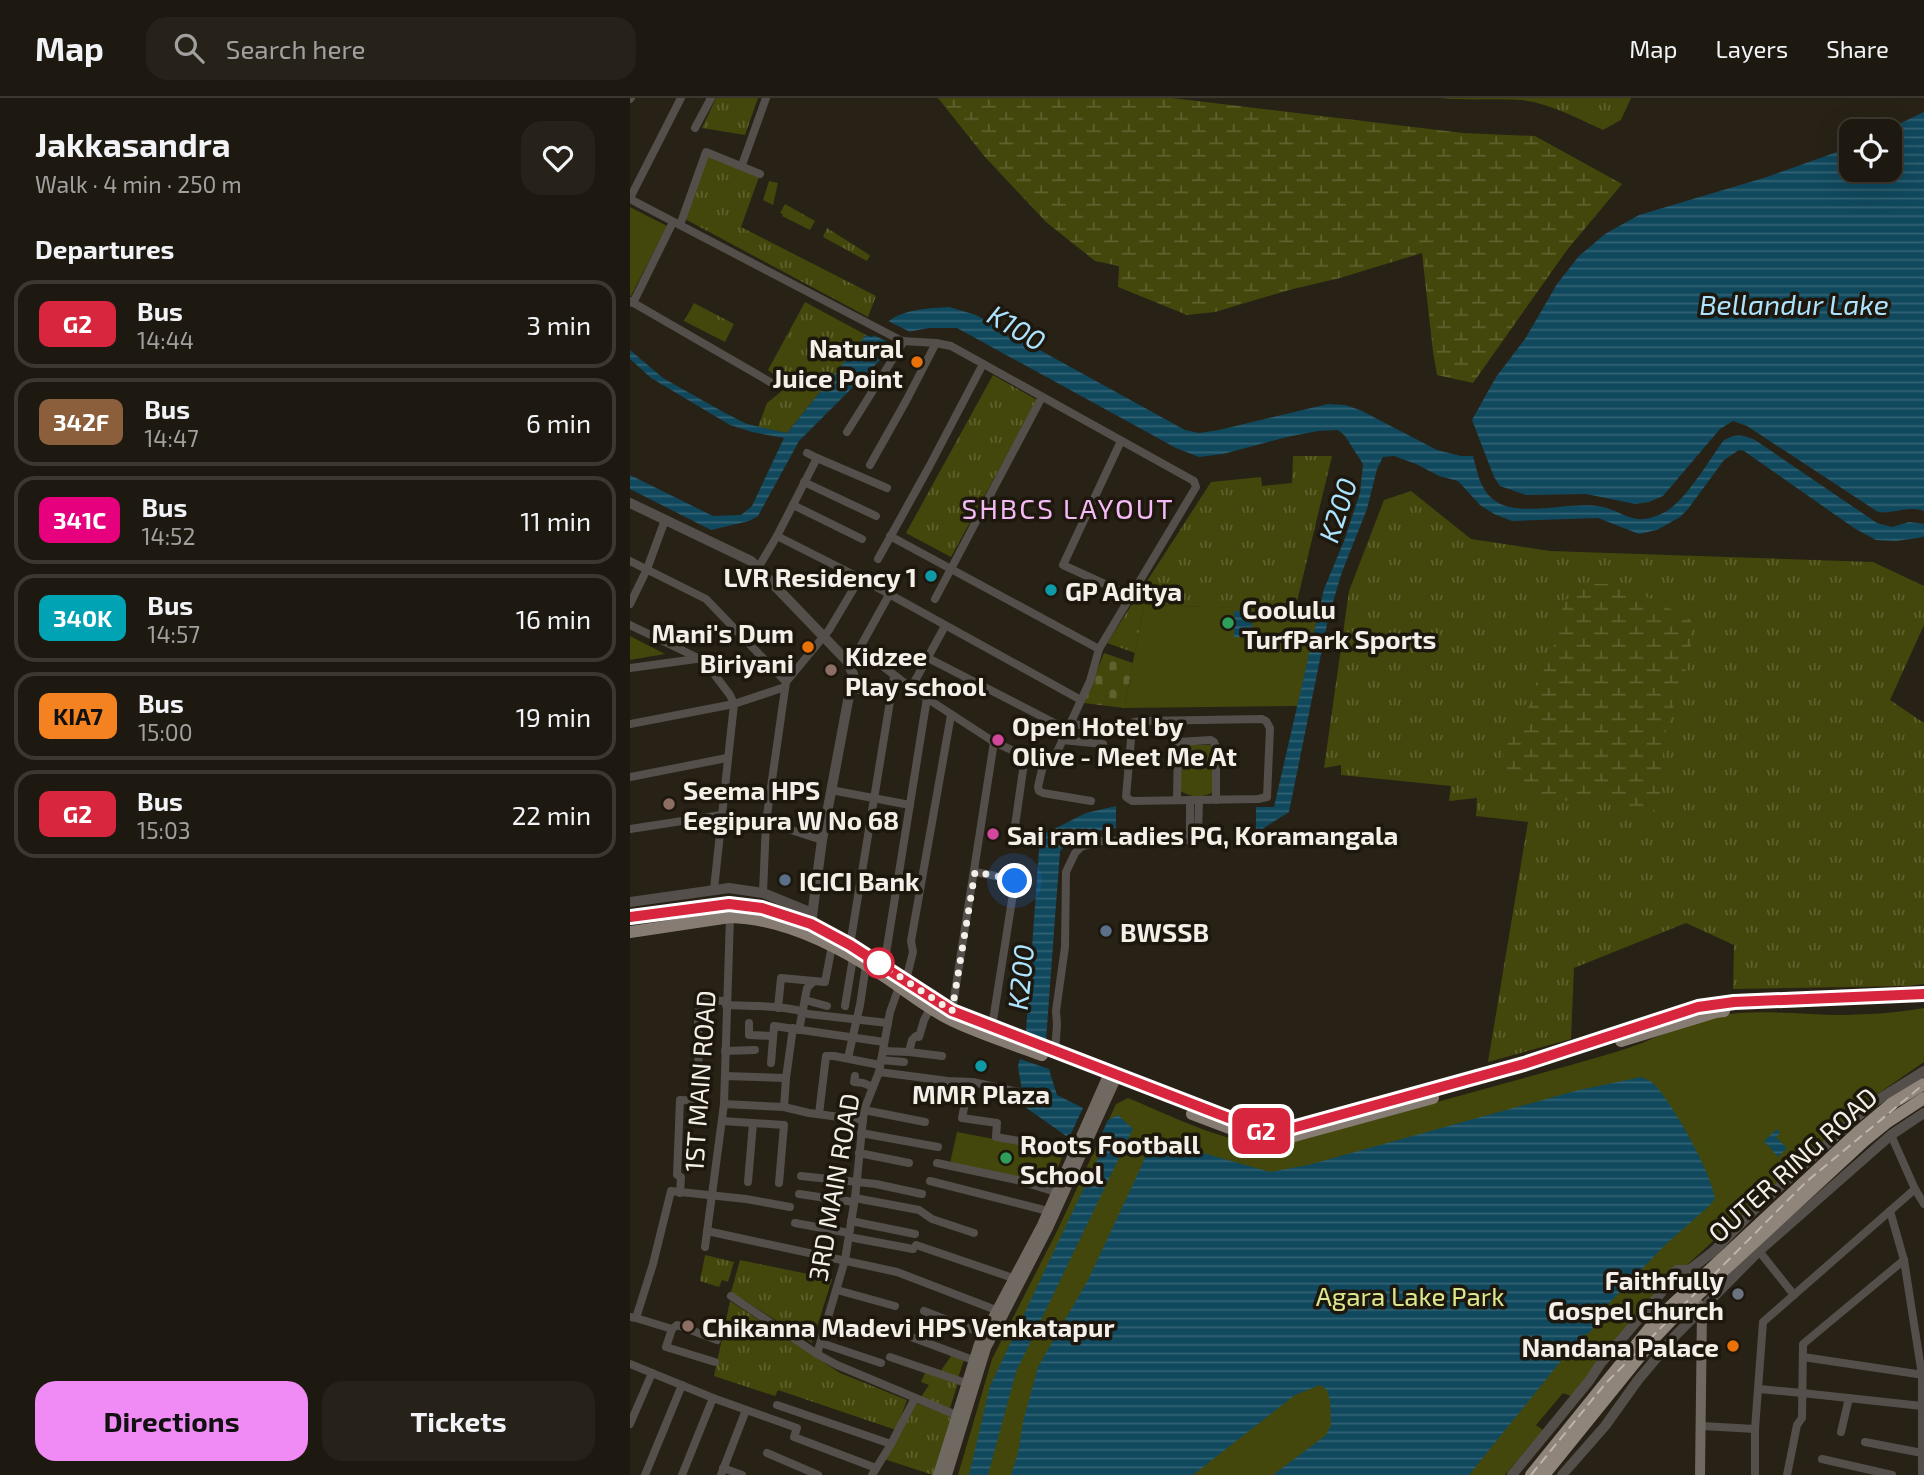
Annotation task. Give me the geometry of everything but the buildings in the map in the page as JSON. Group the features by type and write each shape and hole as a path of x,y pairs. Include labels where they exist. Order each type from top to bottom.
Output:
{"highway":[{"name":"OUTER RING ROAD","path":"1544,1475 1691,1294 1859,1131 1891,1104 1924,1084"},
{"name":"OUTER RING ROAD","path":"1531,1475 1657,1320 1691,1294 1886,1123 1924,1098"}],"main road":[{"path":"630,917 729,904 744,904 784,914 810,924 884,966 930,1007 951,1020 1053,1053 1251,1138 1265,1141 1281,1140 1716,1012 1924,1002"},
{"path":"692,908 693,923"},
{"path":"630,932 730,917 810,924 832,946 853,958 952,1011 1020,1042"},
{"path":"1485,1079 1698,1007 1734,1002 1924,994"},
{"path":"947,1475 973,1360 1111,1078"},
{"path":"938,1475 986,1348 1048,1228 1080,1146"},
{"path":"1691,1294 1702,1309 1700,1475"}],"street":[{"path":"681,98 630,199 903,341 951,346 1190,478 1196,487 1099,649 1090,681 1052,763 1025,756 994,743 894,677 880,664 850,661"},
{"path":"695,128 711,98"},
{"path":"742,165 766,98"},
{"path":"760,174 706,152 677,223 632,302 777,386"},
{"path":"847,432 903,341"},
{"path":"870,465 936,343"},
{"path":"878,559 983,364"},
{"path":"935,599 1042,397"},
{"path":"1121,441 1063,565 1131,596"},
{"path":"807,453 887,488"},
{"path":"758,568 817,458"},
{"path":"804,482 876,516"},
{"path":"630,503 751,561 823,637 850,661 853,671 822,840 810,924 763,892 747,889 714,889 630,902"},
{"path":"793,505 862,539"},
{"path":"630,604 647,569 665,520"},
{"path":"777,536 860,578 1081,700"},
{"path":"890,536 1099,649"},
{"path":"630,561 706,599 786,685"},
{"path":"763,892 766,822 786,685 823,637 860,578"},
{"path":"850,661 890,595"},
{"path":"630,625 698,658 711,670 734,704 714,889"},
{"path":"911,688 945,626"},
{"path":"630,668 698,658"},
{"path":"928,658 1068,727 1115,728"},
{"path":"850,945 894,677"},
{"path":"630,724 734,704 786,685"},
{"path":"850,688 891,696"},
{"path":"884,966 927,698"},
{"name":"3RD MAIN ROAD","path":"817,1354 845,1260 855,1200 863,1115 880,1066 892,1005 913,953 911,941 943,782 951,715"},
{"path":"1266,721 1270,728 1267,797 1216,800 1132,801 1126,797 1134,722 1266,721"},
{"path":"1062,740 1103,744"},
{"path":"1177,800 1178,742 1211,740 1216,747 1216,800"},
{"path":"952,1011 994,743"},
{"path":"1015,826 1025,756"},
{"path":"630,777 727,758"},
{"path":"1044,761 1039,791 1091,801"},
{"path":"831,790 910,805"},
{"path":"1053,1053 1065,947 1066,872 1075,852 1081,847 1101,841 1195,840 1198,836 1194,800"},
{"path":"630,830 722,816 766,822 822,840"},
{"path":"975,872 1015,881 992,1027"},
{"name":"1ST MAIN ROAD","path":"705,1247 724,1104 730,917"},
{"path":"778,1008 781,978 825,982 832,946"},
{"path":"845,1006 853,958"},
{"path":"848,1058 866,965"},
{"path":"784,1107 786,1078 796,1029 807,988 814,981"},
{"path":"680,1193 681,1177 677,1175 680,1100 699,1101 698,1023 701,1000 888,1023"},
{"path":"805,1000 827,1006"},
{"path":"919,1037 930,1007"},
{"path":"749,1023 749,1035 773,1036"},
{"path":"771,1063 774,1026 853,1037 884,1047 942,1056"},
{"path":"909,1052 912,1040 919,1037"},
{"path":"919,1037 926,1042 923,1053"},
{"path":"725,1051 755,1050"},
{"path":"819,1114 826,1056 834,1055 948,1082 973,1082 1019,1093"},
{"path":"880,1066 904,1062"},
{"path":"1512,1475 1661,1293 1671,1275 1677,1270 1692,1268 1714,1251 1754,1210 1851,1122 1876,1101 1924,1071"},
{"path":"725,1076 786,1078"},
{"path":"855,1076 854,1082 873,1087"},
{"path":"966,1097 962,1118 997,1123 996,1137 1066,1149 1080,1146"},
{"path":"724,1104 784,1107 819,1114 863,1115 925,1122"},
{"path":"1562,1475 1605,1426 1662,1350 1759,1251 1891,1135 1924,1113"},
{"path":"722,1121 784,1125 779,1183"},
{"path":"748,1182 753,1123"},
{"path":"862,1133 938,1147"},
{"path":"1891,1135 1924,1204"},
{"path":"859,1153 909,1163"},
{"path":"937,1163 1017,1180 1056,1192"},
{"path":"801,1175 876,1184 922,1194"},
{"path":"930,1181 1048,1211"},
{"path":"1755,1475 1755,1429 1763,1322 1915,1189"},
{"path":"672,1329 633,1317 653,1264 671,1191 790,1207"},
{"path":"799,1194 919,1210 932,1219 974,1233"},
{"path":"1890,1212 1904,1260 1923,1375 1922,1475"},
{"path":"851,1221 915,1234"},
{"path":"795,1223 915,1247 1013,1278"},
{"path":"708,1231 897,1272 996,1310"},
{"path":"1759,1251 1794,1295"},
{"path":"1787,1475 1797,1425 1801,1418 1803,1345 1904,1260"},
{"path":"837,1290 895,1306"},
{"path":"731,1296 837,1365 959,1416"},
{"path":"924,1311 984,1334"},
{"path":"828,1320 885,1336"},
{"path":"715,1362 666,1347 672,1329 677,1325 717,1340"},
{"path":"895,1331 973,1360"},
{"path":"821,1343 881,1363"},
{"path":"890,1357 966,1383"},
{"path":"1803,1357 1923,1375"},
{"path":"630,1364 797,1428 794,1437 874,1472 915,1398"},
{"path":"630,1424 652,1373"},
{"path":"645,1475 682,1385"},
{"path":"1759,1390 1922,1406"},
{"path":"682,1475 713,1398"},
{"path":"1841,1432 1849,1398"},
{"path":"777,1405 891,1444"},
{"path":"742,1475 722,1472 746,1410"},
{"path":"1702,1426 1755,1429"},
{"path":"1865,1442 1922,1453"},
{"path":"767,1453 818,1475"},
{"path":"1822,1459 1892,1475"}],"green space":[{"path":"716,98 758,98 745,135 702,128"},
{"path":"938,98 1172,98 1463,133 1535,136 1622,184 1567,250 1473,383 1437,375 1422,253 1215,312 1187,315 1118,287 1119,266 1095,261 1046,222 985,157"},
{"path":"1440,98 1631,98 1621,120 1603,130 1563,112 1522,100"},
{"path":"708,156 759,177 741,227 876,296 868,317 685,219"},
{"path":"769,181 778,183 773,205 763,200"},
{"path":"785,204 815,221 810,230 782,216 780,213"},
{"path":"630,207 667,226 631,296 630,296"},
{"path":"827,228 868,254 870,256 867,261 823,237"},
{"path":"805,302 866,335 787,433 758,427 767,403 788,386 768,370"},
{"path":"694,303 734,324 725,342 684,321"},
{"path":"993,375 1037,400 951,557 906,533"},
{"path":"1293,456 1332,456 1295,610 1144,605 1135,653 1107,643 1211,482 1261,477 1262,486 1292,483"},
{"path":"1411,491 1471,539 1550,551 1873,562 1924,586 1924,625 1890,700 1924,723 1924,984 1733,989 1734,945 1686,923 1574,968 1571,1039 1488,1062 1528,822 1476,816 1477,798 1449,801 1451,786 1341,775 1341,765 1324,768 1349,591 1384,500"},
{"path":"1591,584 1624,584 1691,620 1691,653 1664,737 1659,810 1637,816 1603,798 1550,802 1499,776 1504,751 1530,704 1554,645 1564,601"},
{"path":"1144,605 1319,610 1298,706 1124,708"},
{"path":"630,636 665,654 630,660"},
{"path":"1104,653 1133,663 1124,708 1084,703"},
{"path":"1179,745 1213,745 1213,792 1196,796 1179,790"},
{"name":"Agara Lake Park","path":"1924,1008 1924,1062 1863,1104 1687,1265 1676,1266 1668,1272 1660,1290 1571,1396 1563,1393 1536,1425 1543,1430 1505,1475 958,1475 992,1359 1059,1227 1116,1104 1128,1098 1225,1137 1245,1142 1282,1144 1616,1052 1691,1023 1717,1016 1760,1012 1857,1015"},
{"name":"Roots Football School","path":"957,1132 1064,1152 1051,1186 950,1163"},
{"path":"705,1255 734,1262 728,1282 722,1280 719,1287 700,1281"},
{"path":"740,1260 832,1279 812,1343 731,1292"},
{"path":"730,1301 840,1373 907,1400 896,1430 778,1390 775,1396 714,1376"},
{"path":"951,1356 964,1360 958,1378 940,1372"},
{"path":"925,1373 958,1383 949,1411 921,1397 929,1385 921,1382"},
{"path":"916,1403 951,1416 933,1475 884,1459"}],"water":[{"name":"Bellandur Lake","path":"1924,112 1924,511 1913,509 1878,512 1747,426 1733,421 1720,429 1663,496 1649,502 1635,504 1586,494 1526,495 1500,486 1472,420 1496,377 1525,339 1557,284 1579,256 1605,234 1639,215 1767,177 1839,151 1839,182 1902,182 1902,122"},
{"path":"949,307 976,315 1185,430 1199,433 1219,430 1328,404 1345,405 1360,410 1437,450 1473,456 1480,482 1487,493 1507,506 1532,509 1587,505 1608,508 1637,519 1654,517 1681,499 1723,441 1739,436 1755,440 1877,523 1892,527 1909,522 1924,524 1924,537 1896,541 1876,540 1739,450 1724,460 1680,517 1657,530 1639,534 1598,518 1512,521 1480,505 1458,481 1439,476 1394,456 1383,457 1329,615 1289,812 1256,833 1256,807 1274,807 1324,589 1360,493 1363,464 1338,430 1287,437 1223,454 1199,457 1176,448 957,328 929,328 908,332 799,441 758,516 749,521 711,530 630,489 630,475 713,516 741,515 752,506 784,438 730,425 651,378 630,359 630,350 663,378 725,413 747,424 787,433 866,335 872,337 889,321 902,314"},
{"path":"1234,611 1252,611 1252,637 1234,637"},
{"path":"1116,806 1116,828 1077,834 1060,851 1046,1040 1050,1073 1057,1095 1083,1108 1069,1138 1025,1107 1018,1067 1026,1031 1040,836 1086,813"},
{"name":"Agara Lake Park","path":"1641,1077 1655,1085 1681,1123 1707,1173 1715,1199 1665,1245 1594,1319 1591,1330 1581,1336 1469,1475 1273,1475 1326,1435 1331,1425 1330,1401 1327,1390 1320,1385 1295,1395 1193,1475 1011,1475 1038,1367 1088,1280 1142,1165 1150,1138 1270,1172 1308,1165 1575,1091"},
{"path":"1118,1115 1133,1129 1016,1372 988,1475 969,1475 990,1386 1101,1152 1095,1148 1108,1120"},
{"path":"1777,1129 1780,1133 1776,1137 1787,1148 1778,1157 1764,1141"}],"pier":[{"path":"888,321 910,332 897,346 873,335"},
{"path":"1022,1031 1050,1042 1052,1070 1017,1058"}],"waterway":[{"name":"K200","path":"1126,1144 1147,1151"}],"railway":[{"path":"1531,1475 1605,1384 1806,1182 1924,1084"}],"bus line":[{"name":"G2","path":"630,917 729,904 744,904 784,914 811,924 850,945 952,1011 1265,1132 1278,1132 1524,1064 1698,1007 1734,1002 1924,994"}],"place":[{"name":"Natural Juice Point","path":"917,362"},
{"name":"LVR Residency 1","path":"931,576"},
{"name":"GP Aditya","path":"1051,590"},
{"name":"Coolulu TurfPark Sports","path":"1228,623"},
{"name":"Mani's Dum Biriyani","path":"808,647"},
{"name":"Kidzee Play school","path":"831,670"},
{"name":"Open Hotel by Olive - Meet Me At","path":"998,740"},
{"name":"Seema HPS Eegipura W No 68","path":"669,804"},
{"name":"Sai ram Ladies PG, Koramangala","path":"993,834"},
{"name":"ICICI Bank","path":"785,880"},
{"name":"BWSSB","path":"1106,931"},
{"name":"MMR Plaza","path":"981,1066"},
{"name":"Roots Football School","path":"1006,1158"},
{"name":"Faithfully Gospel Church","path":"1738,1294"},
{"name":"Chikanna Madevi HPS Venkatapur","path":"688,1326"},
{"name":"Nandana Palace","path":"1733,1346"}],"district":[{"name":"SHBCS LAYOUT","path":"1068,508"}],"route":[{"path":"879,963 952,1011 975,872 1015,881"}],"water label":[{"name":"K100","path":"1017,327"}]}
